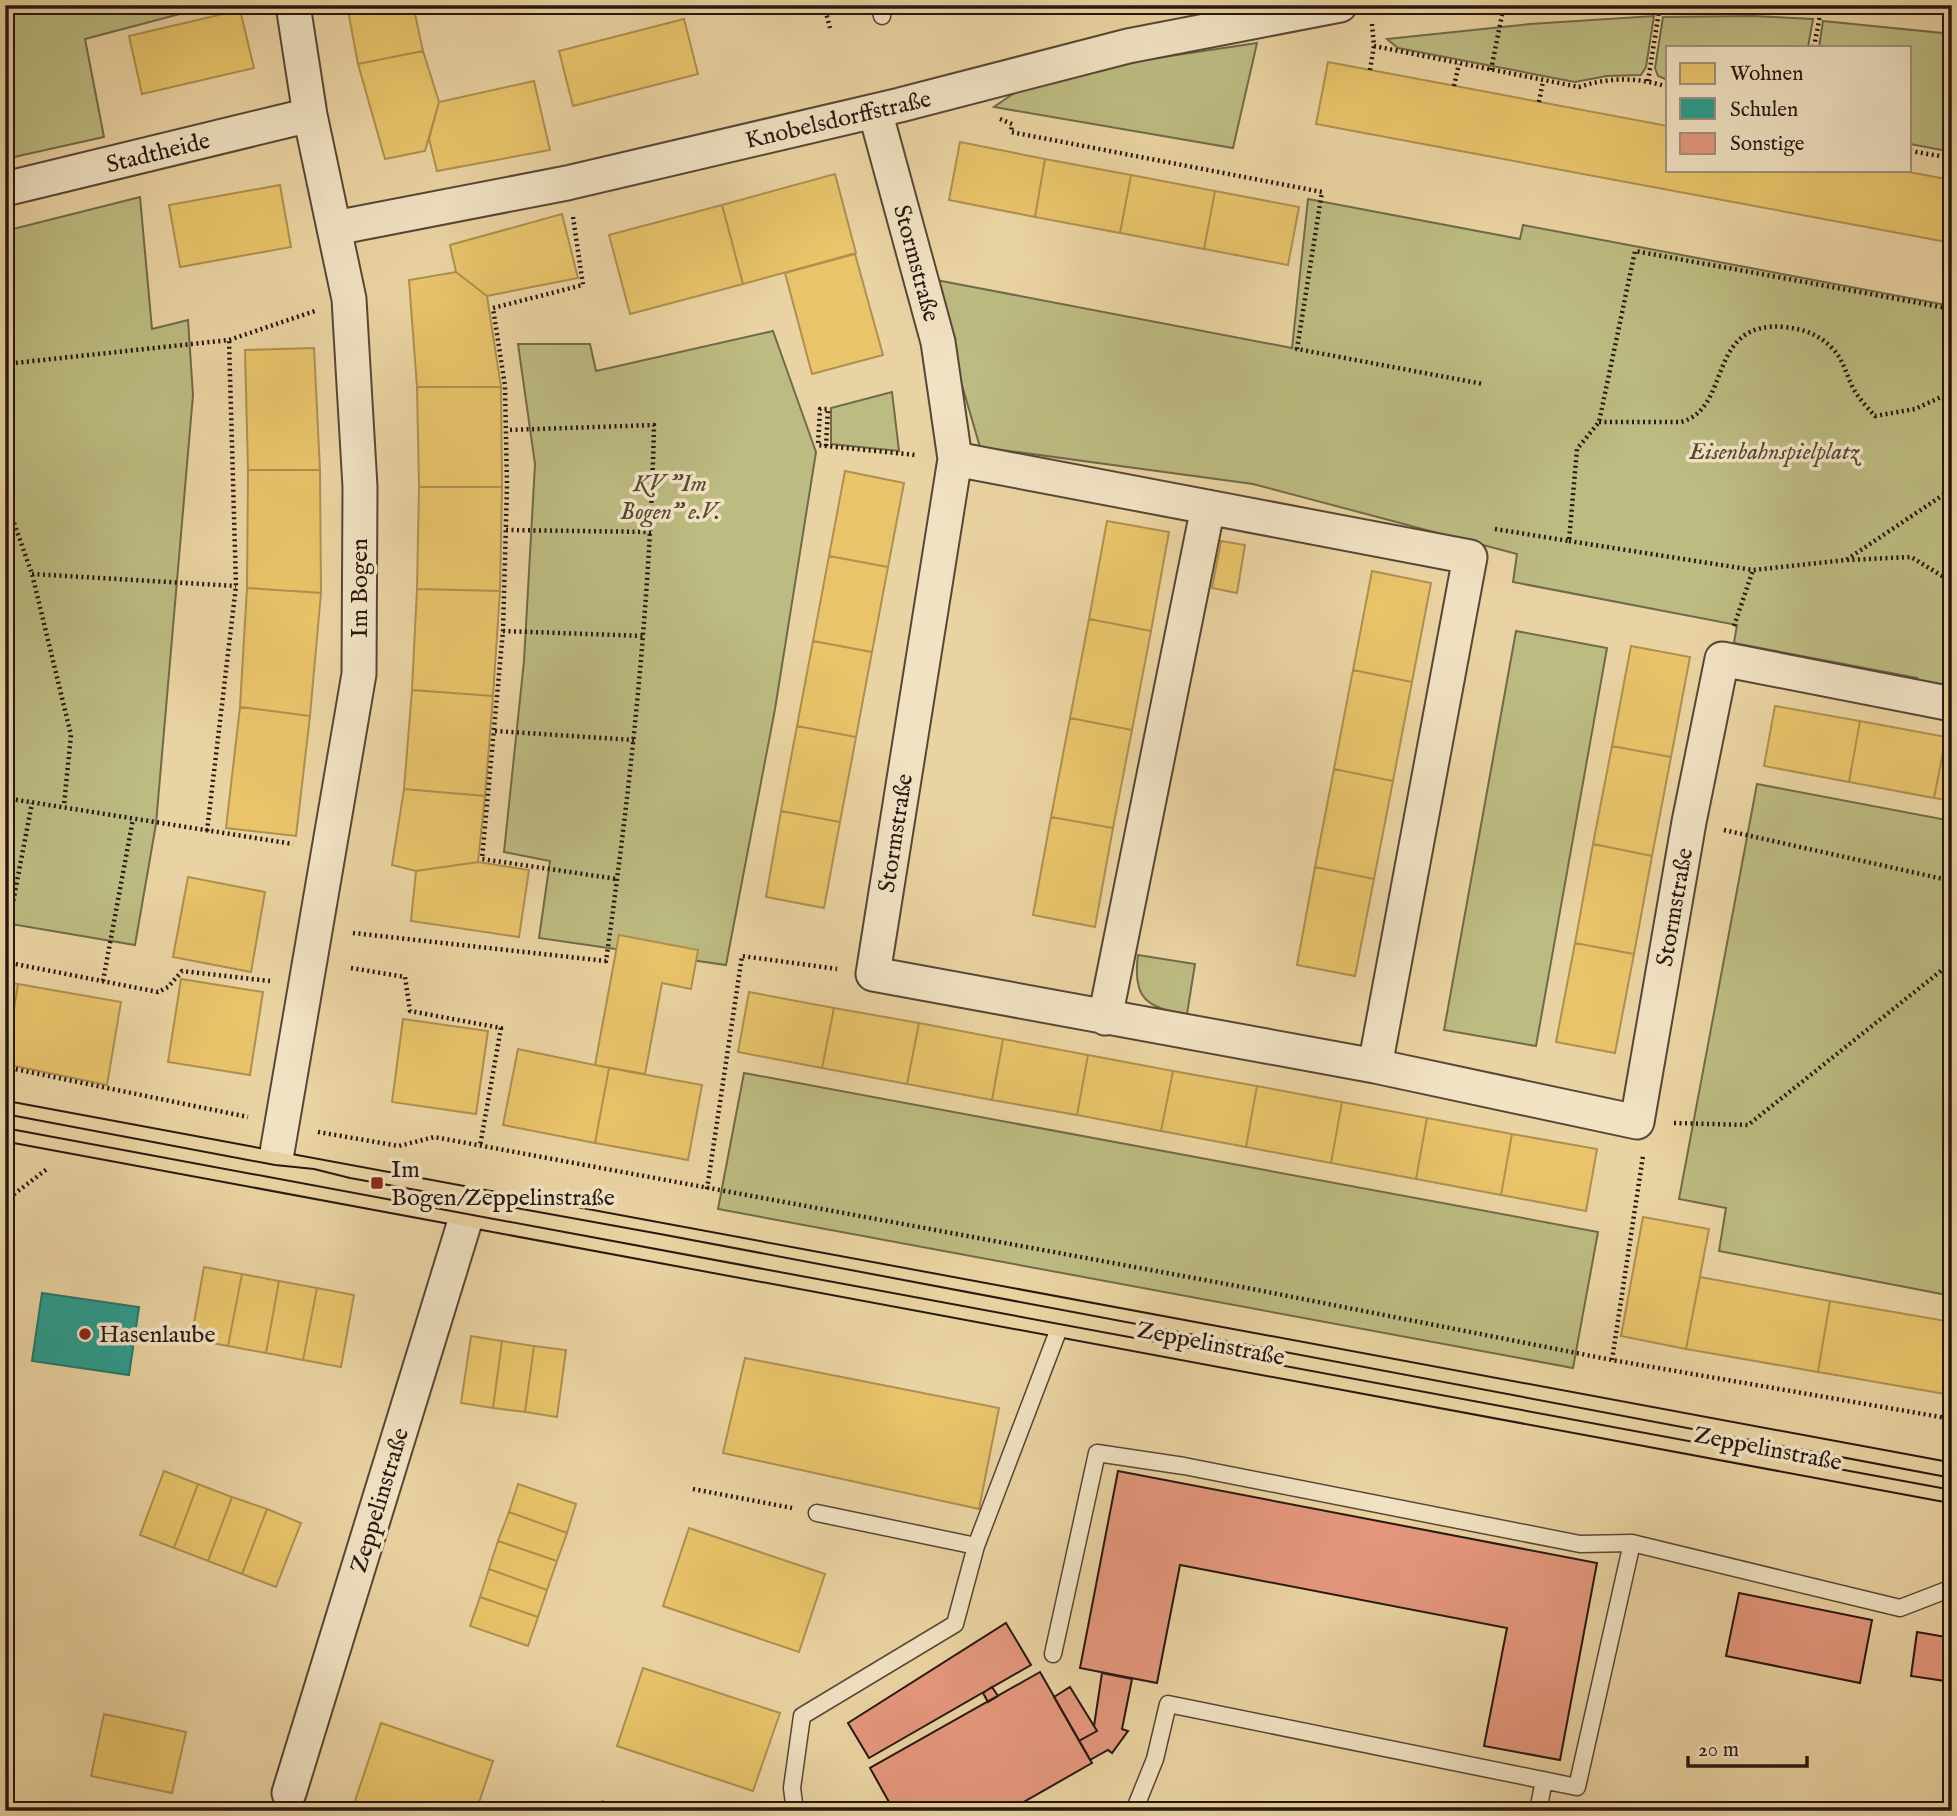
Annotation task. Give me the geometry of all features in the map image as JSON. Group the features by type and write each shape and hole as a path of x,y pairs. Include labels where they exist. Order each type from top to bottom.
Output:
{"main road":[{"name":"Zeppelinstraße","path":"5,1121 1064,1315 1952,1483"}],"street":[{"name":"Im Bogen","path":"274,1170 359,674 360,487 349,299 310,115 293,5"},
{"name":"Knobelsdorffstraße","path":"335,228 567,183 876,111 1128,46 1340,5"},
{"name":"Stormstraße","path":"873,974 955,459 938,342 876,111"},
{"name":"Stadtheide","path":"5,190 310,115"},
{"path":"955,459 1470,557 1375,1066"},
{"path":"1105,1018 1208,507"},
{"name":"Stormstraße","path":"1637,1122 1689,822 1722,659"},
{"path":"1722,659 1952,704"},
{"path":"873,974 1375,1066 1637,1122"},
{"name":"Zeppelinstraße","path":"289,1793 469,1208"}],"lane":[{"path":"795,1811 792,1788 802,1716 955,1625 976,1546 1064,1315"},
{"path":"1052,1654 1097,1453 1184,1466 1580,1544 1632,1543 1900,1608 1952,1588"},
{"path":"817,1513 976,1546"},
{"path":"1134,1811 1155,1759 1168,1704 1577,1787 1632,1543"},
{"path":"1538,1811 1544,1780"}],"path":[{"path":"824,5 830,28"},
{"path":"1491,70 1504,5"},
{"path":"1647,81 1660,5"},
{"path":"1814,46 1822,5"},
{"path":"1370,70 1374,47 1371,19"},
{"path":"1374,47 1579,87 1606,80 1647,81 1666,86"},
{"path":"1454,86 1459,64"},
{"path":"1539,102 1543,80"},
{"path":"936,96 1012,124 1011,132 1322,192 1297,349 1483,384"},
{"path":"1912,150 1952,158"},
{"path":"567,183 583,285 493,308 505,386 506,530 503,631 482,859 617,879"},
{"path":"1569,541 1577,449 1599,422 1635,251 1952,309"},
{"path":"5,364 229,340 349,299"},
{"path":"1599,422 1692,419 1710,401 1726,356 1738,341 1755,331 1776,327 1801,329 1818,337 1833,349 1862,402 1875,416 1915,409 1952,392"},
{"path":"208,831 236,586 229,340"},
{"path":"826,446 828,408 820,409 818,445 826,446 955,459"},
{"path":"315,928 606,961 645,636 652,532 654,425 507,430"},
{"path":"1846,560 1952,489"},
{"path":"5,497 32,574 71,735 64,805"},
{"path":"1470,557 1475,526 1753,570 1846,560 1911,557 1952,582"},
{"path":"506,530 652,532"},
{"path":"1722,659 1753,570"},
{"path":"32,574 236,586"},
{"path":"503,631 645,636"},
{"path":"495,731 634,740"},
{"path":"5,798 64,805 133,819 328,850"},
{"path":"5,944 32,803"},
{"path":"103,981 133,819"},
{"path":"1689,822 1952,881"},
{"path":"708,1189 742,956 873,974"},
{"path":"5,962 158,992 168,987 173,977 182,971 306,985"},
{"path":"1612,1360 1644,1149 1637,1122 1748,1125 1952,962"},
{"path":"351,968 405,977 410,1011 501,1028 481,1146"},
{"path":"5,1067 283,1125 399,1146 434,1138 481,1146 1223,1284 1612,1360 1952,1419"},
{"path":"693,1489 817,1513"}],"green space":[{"path":"5,5 214,5 85,39 104,137 5,159"},
{"path":"1654,16 1646,67 1641,75 1607,76 1575,82 1398,48 1387,39 1530,24"},
{"path":"1753,16 1813,19 1808,46 1666,46 1666,79 1658,76 1655,68 1663,17"},
{"path":"1823,21 1952,34 1952,152 1912,144 1912,46 1819,46"},
{"path":"1257,43 1233,148 994,107 1020,89 1130,62"},
{"path":"140,197 152,329 188,320 193,395 156,824 135,945 5,923 5,231"},
{"name":"Eisenbahnspielplatz","path":"1308,199 1520,239 1523,225 1952,306 1952,696 1922,685 1917,678 1734,643 1737,625 1513,582 1517,554 1253,484 980,447 931,279 1292,348"},
{"name":"KV \"Im Bogen\" e.V.","path":"773,331 816,452 775,709 726,965 539,938 550,861 504,852 524,661 535,464 518,344 590,344 596,371"},
{"path":"892,392 899,451 831,444 831,408"},
{"path":"1516,631 1607,648 1536,1046 1444,1030"},
{"path":"1757,784 1952,821 1952,1296 1719,1251 1726,1208 1679,1199"},
{"path":"1138,955 1195,964 1187,1014 1173,1012 1145,999 1138,982"},
{"path":"744,1073 1598,1232 1573,1368 718,1209"}],"building: Wohnen":[{"path":"347,5 413,5 423,51 358,64"},
{"path":"240,10 254,68 142,94 129,36"},
{"path":"684,19 698,74 573,106 559,51"},
{"path":"423,51 439,102 425,151 385,159 358,64"},
{"path":"1328,62 1666,126 1666,172 1909,172 1952,180 1952,243 1316,124"},
{"path":"534,81 550,150 437,171 429,139 439,102"},
{"path":"960,142 1045,159 1035,217 949,200"},
{"path":"1045,159 1131,175 1120,233 1035,217"},
{"path":"835,174 856,253 743,284 722,205"},
{"path":"1131,175 1215,191 1204,249 1120,233"},
{"path":"280,185 291,247 180,267 169,205"},
{"path":"1215,191 1299,207 1288,265 1204,249"},
{"path":"722,205 743,284 630,314 609,235"},
{"path":"562,214 578,278 487,296 456,272 450,245"},
{"path":"855,254 883,355 812,374 785,273"},
{"path":"456,272 487,296 501,387 417,387 409,280"},
{"path":"314,348 320,470 248,470 245,350"},
{"path":"417,387 501,387 502,487 419,487"},
{"path":"248,470 320,470 321,593 247,588"},
{"path":"845,471 904,483 888,567 829,556"},
{"path":"419,487 502,487 500,591 417,589"},
{"path":"1107,521 1169,532 1151,631 1089,619"},
{"path":"1221,541 1245,545 1237,593 1212,588"},
{"path":"829,556 888,567 872,652 813,641"},
{"path":"1372,571 1431,583 1412,682 1353,670"},
{"path":"247,588 321,593 310,716 240,707"},
{"path":"417,589 500,591 493,696 412,690"},
{"path":"1089,619 1151,631 1132,730 1070,718"},
{"path":"813,641 872,652 856,737 797,726"},
{"path":"1631,646 1690,657 1671,757 1612,746"},
{"path":"1353,670 1412,682 1393,781 1334,769"},
{"path":"412,690 493,696 485,796 404,789"},
{"path":"1775,706 1860,721 1849,782 1764,766"},
{"path":"240,707 310,716 296,836 226,828"},
{"path":"1070,718 1132,730 1113,828 1051,817"},
{"path":"1860,721 1946,737 1934,798 1849,782"},
{"path":"797,726 856,737 840,822 781,811"},
{"path":"1946,737 1952,738 1952,801 1934,798"},
{"path":"1612,746 1671,757 1652,856 1593,844"},
{"path":"1334,769 1393,781 1374,879 1315,867"},
{"path":"404,789 485,796 478,862 416,871 392,865"},
{"path":"781,811 840,822 824,908 766,897"},
{"path":"1051,817 1113,828 1095,927 1033,915"},
{"path":"1593,844 1652,856 1634,954 1575,943"},
{"path":"478,862 529,870 519,937 411,921 416,871"},
{"path":"1315,867 1374,879 1355,976 1297,965"},
{"path":"188,877 265,892 251,972 173,957"},
{"path":"619,935 698,950 691,989 662,983 645,1074 595,1065"},
{"path":"1575,943 1634,954 1615,1053 1556,1042"},
{"path":"181,979 263,992 250,1075 168,1062"},
{"path":"5,982 18,984 5,1062"},
{"path":"18,984 121,1002 107,1085 5,1064"},
{"path":"749,992 834,1008 822,1068 738,1052"},
{"path":"834,1008 919,1023 907,1084 822,1068"},
{"path":"403,1019 488,1031 476,1114 392,1102"},
{"path":"919,1023 1003,1039 992,1100 907,1084"},
{"path":"1003,1039 1088,1055 1077,1115 992,1100"},
{"path":"518,1049 609,1068 595,1143 503,1125"},
{"path":"1088,1055 1173,1071 1161,1131 1077,1115"},
{"path":"609,1068 702,1085 688,1160 595,1143"},
{"path":"1173,1071 1257,1086 1246,1147 1161,1131"},
{"path":"1257,1086 1342,1102 1331,1163 1246,1147"},
{"path":"1342,1102 1427,1118 1416,1179 1331,1163"},
{"path":"1427,1118 1512,1134 1501,1195 1416,1179"},
{"path":"1512,1134 1597,1149 1586,1211 1501,1195"},
{"path":"1643,1217 1709,1229 1686,1349 1621,1336"},
{"path":"204,1267 242,1274 228,1346 191,1339"},
{"path":"242,1274 279,1281 266,1353 228,1346"},
{"path":"1700,1277 1830,1301 1818,1372 1686,1349"},
{"path":"279,1281 317,1288 303,1360 266,1353"},
{"path":"317,1288 354,1295 341,1367 303,1360"},
{"path":"1830,1301 1952,1322 1951,1395 1818,1372"},
{"path":"471,1336 502,1341 493,1408 461,1403"},
{"path":"502,1341 534,1346 525,1412 493,1408"},
{"path":"534,1346 566,1350 557,1417 525,1412"},
{"path":"745,1358 999,1408 979,1509 723,1453"},
{"path":"164,1471 198,1484 174,1548 140,1535"},
{"path":"198,1484 232,1497 208,1561 174,1548"},
{"path":"518,1484 576,1504 567,1533 509,1512"},
{"path":"232,1497 267,1509 242,1574 208,1561"},
{"path":"267,1509 301,1523 276,1587 242,1574"},
{"path":"509,1512 567,1533 557,1561 498,1541"},
{"path":"689,1528 825,1574 799,1652 663,1606"},
{"path":"498,1541 557,1561 547,1590 489,1569"},
{"path":"489,1569 547,1590 538,1617 480,1597"},
{"path":"480,1597 538,1617 528,1646 470,1626"},
{"path":"643,1668 780,1713 753,1791 617,1746"},
{"path":"104,1714 186,1732 172,1793 91,1776"},
{"path":"381,1723 493,1761 476,1811 384,1811 355,1801"},
{"path":"602,1801 631,1811 599,1811"}],"building: Schulen":[{"name":"Hasenlaube","path":"42,1293 139,1307 129,1375 32,1361"}],"building: Sonstige":[{"path":"1118,1471 1597,1563 1560,1760 1484,1746 1507,1628 1180,1565 1157,1683 1080,1668"},
{"path":"1739,1593 1872,1620 1860,1683 1726,1656"},
{"path":"1006,1623 1031,1665 869,1758 848,1723"},
{"path":"1917,1632 1952,1638 1952,1682 1911,1676"},
{"path":"1040,1672 1092,1763 1008,1811 894,1811 870,1768"},
{"path":"1102,1673 1132,1679 1122,1729 1128,1731 1112,1753 1108,1750 1090,1760 1079,1741 1097,1731 1094,1726"},
{"path":"992,1687 998,1696 988,1702 983,1693"},
{"path":"1070,1687 1097,1731 1079,1741 1054,1697"}],"tram line":[{"path":"5,1114 275,1165 314,1169 350,1178 1952,1478"},
{"path":"5,1128 1952,1490"}],"place":[{"name":"Im Bogen/Zeppelinstraße","path":"377,1183"},
{"name":"Hasenlaube","path":"85,1334"}]}
